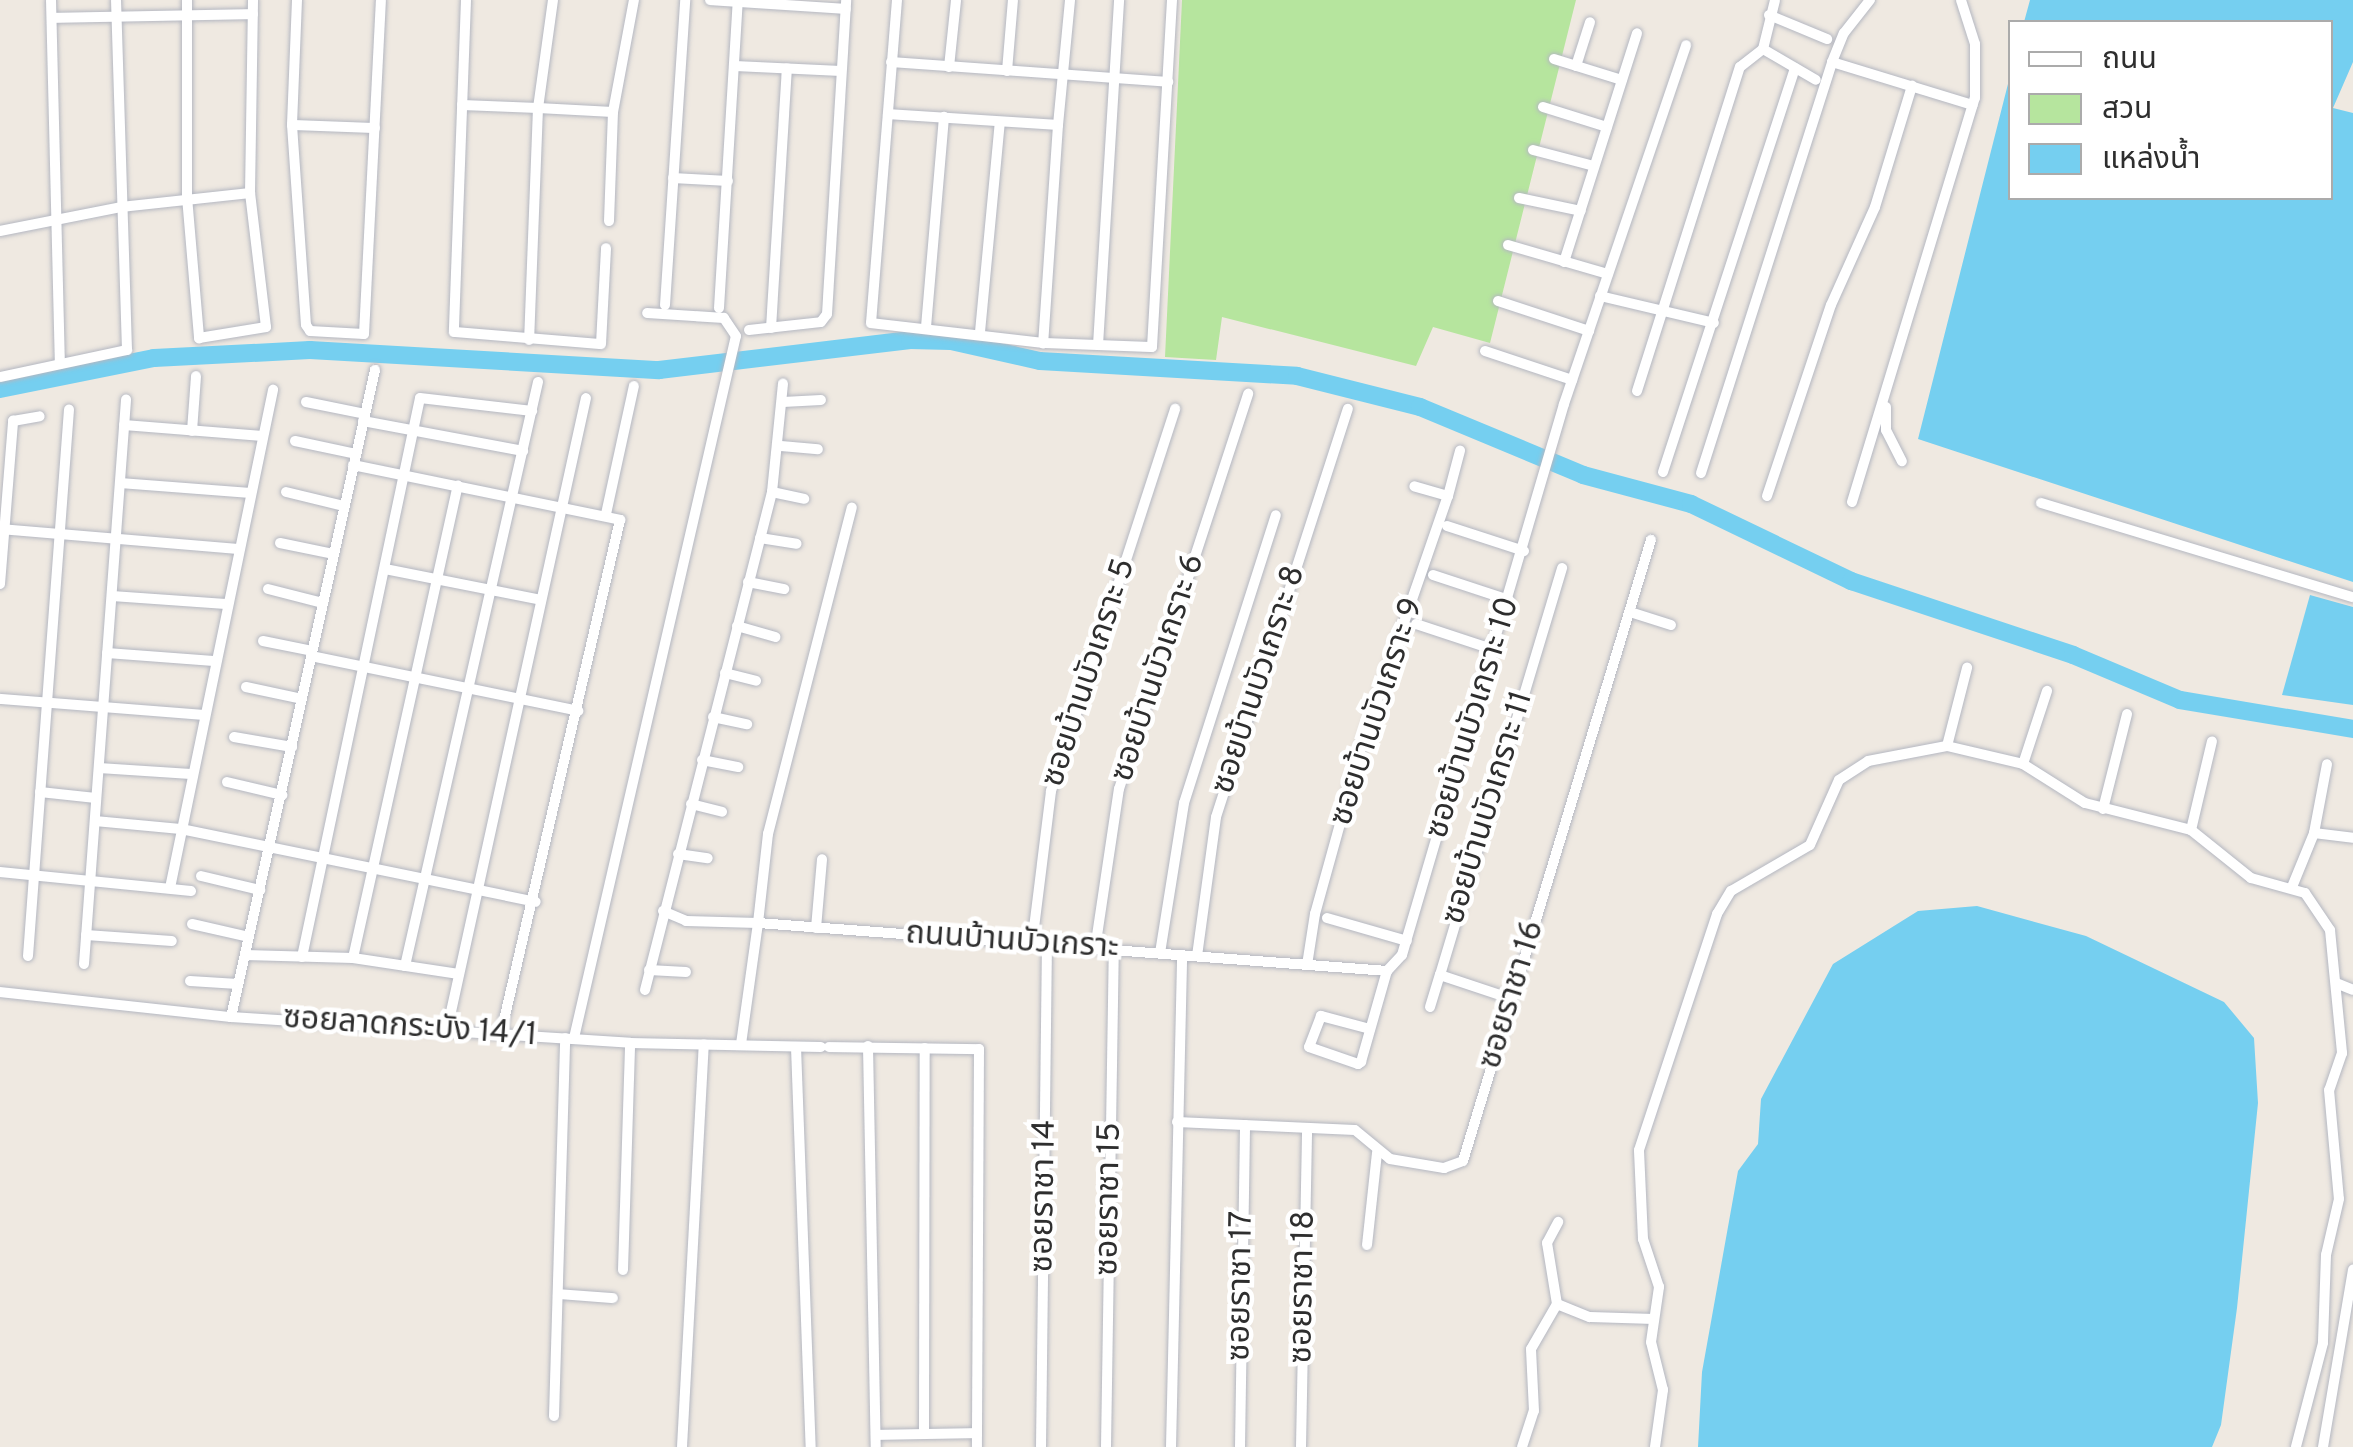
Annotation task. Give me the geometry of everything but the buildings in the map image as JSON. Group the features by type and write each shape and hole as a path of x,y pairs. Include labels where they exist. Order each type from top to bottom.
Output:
{"street":[{"path":"51,0 60,364"},
{"path":"0,378 127,350 116,0"},
{"path":"188,0 187,198 199,338 266,327 250,193 253,0"},
{"path":"296,0 292,126 306,325 310,332 346,333 369,329 381,0"},
{"path":"466,0 454,332 600,344 606,248"},
{"path":"529,340 538,108 551,0"},
{"path":"608,222 613,112 634,0"},
{"path":"665,305 684,0"},
{"path":"710,0 846,5 826,314 820,322 749,330"},
{"path":"897,0 869,317 876,324 1098,345 1154,344 1172,0"},
{"path":"948,66 956,0"},
{"path":"1007,70 1014,0"},
{"path":"1043,342 1070,0"},
{"path":"1098,345 1119,0"},
{"path":"1636,391 1740,67 1763,49 1775,0"},
{"path":"1701,473 1832,62 1844,34 1870,0"},
{"path":"1852,502 1973,105 1975,44 1961,0"},
{"path":"720,308 738,1"},
{"path":"52,18 253,14"},
{"path":"1769,15 1827,39"},
{"path":"1576,66 1590,22"},
{"path":"1564,262 1637,33"},
{"name":"ซอยบ้านบัวเกราะ 10","path":"1370,1028 1321,1016 1308,1048 1358,1064 1370,1028 1388,970 1407,941 1534,518 1564,404 1686,45"},
{"path":"1763,49 1816,80"},
{"path":"1554,59 1622,80"},
{"path":"891,62 1168,82"},
{"path":"1832,62 1973,105"},
{"path":"735,66 841,71"},
{"path":"770,328 788,68"},
{"path":"1664,472 1796,68"},
{"path":"1767,496 1831,305 1875,207 1912,86"},
{"path":"462,105 613,112"},
{"path":"1543,107 1607,127"},
{"path":"888,114 1058,125"},
{"path":"926,327 944,117"},
{"path":"980,332 1000,122"},
{"path":"292,126 375,128"},
{"path":"1533,150 1594,166"},
{"path":"673,178 728,181"},
{"path":"0,230 121,206 250,193"},
{"path":"1519,198 1581,211"},
{"path":"1508,246 1608,274"},
{"path":"1600,296 1714,322"},
{"path":"1498,301 1589,331"},
{"path":"554,1416 570,1038 735,347 735,330 724,318 647,313"},
{"path":"1485,350 1572,380"},
{"path":"231,1017 375,370"},
{"path":"192,430 196,376"},
{"path":"404,966 538,382"},
{"path":"645,990 772,492 781,446 783,384"},
{"path":"606,514 634,386"},
{"path":"170,888 202,715 273,390"},
{"path":"1887,391 1886,430 1902,461"},
{"path":"302,957 424,394 532,410"},
{"name":"ซอยบ้านบัวเกราะ 6","path":"1094,948 1119,789 1248,394"},
{"path":"446,1030 586,398"},
{"path":"84,964 126,400"},
{"path":"782,402 822,400"},
{"path":"306,402 414,432 523,451"},
{"name":"ซอยบ้านบัวเกราะ 5","path":"1032,944 1052,791 1175,409"},
{"name":"ซอยบ้านบัวเกราะ 8","path":"1197,956 1216,817 1348,409"},
{"path":"28,956 69,410"},
{"path":"0,584 13,422 40,416"},
{"path":"124,425 263,436"},
{"path":"295,441 405,475 606,514 620,520 536,902 501,1033"},
{"path":"781,446 818,449"},
{"name":"ซอยบ้านบัวเกราะ 9","path":"1307,964 1314,914 1363,742 1460,451"},
{"path":"120,483 250,493"},
{"path":"353,958 458,486"},
{"path":"1414,486 1448,496"},
{"path":"286,492 344,506"},
{"path":"772,492 804,499"},
{"path":"2041,503 2353,597"},
{"path":"740,1044 768,834 852,508"},
{"path":"1160,954 1184,803 1276,515"},
{"path":"1447,526 1524,551"},
{"path":"2,529 238,548"},
{"path":"760,538 797,544"},
{"name":"ซอยราชา 16","path":"1177,1122 1364,1132 1377,1153 1444,1168 1464,1161 1651,540"},
{"path":"280,543 333,554"},
{"name":"ซอยบ้านบัวเกราะ 11","path":"1430,1007 1562,568"},
{"path":"385,569 542,600"},
{"path":"1433,576 1509,600"},
{"path":"748,582 784,589"},
{"path":"268,590 323,602"},
{"path":"112,596 226,604"},
{"path":"1630,612 1670,625"},
{"path":"1416,624 1494,650"},
{"path":"737,626 776,637"},
{"path":"263,642 578,711"},
{"path":"107,653 214,661"},
{"path":"1946,746 1966,668"},
{"path":"725,673 756,681"},
{"path":"246,687 302,698"},
{"path":"2023,764 2047,691"},
{"path":"0,700 202,715"},
{"path":"2103,808 2127,714"},
{"path":"713,717 747,724"},
{"path":"234,737 292,747"},
{"path":"2191,830 2212,741"},
{"path":"1655,1447 1663,1404 1650,1342 1660,1287 1642,1239 1640,1150 1717,914 1731,891 1806,849 1840,780 1868,761 1946,746 2023,764 2103,808 2191,830 2251,878 2304,892 2330,930 2342,1059 2329,1090 2339,1184 2323,1286 2323,1343 2296,1447"},
{"path":"702,760 738,768"},
{"path":"2292,887 2314,833 2327,764"},
{"path":"98,768 191,774"},
{"path":"227,782 282,794"},
{"path":"40,792 96,798"},
{"path":"691,804 722,812"},
{"path":"94,822 181,829 536,902"},
{"path":"2314,833 2353,838"},
{"path":"678,854 708,858"},
{"path":"816,928 822,859"},
{"path":"0,872 191,891"},
{"path":"201,876 260,890"},
{"name":"ถนนบ้านบัวเกราะ","path":"663,911 686,921 1388,970"},
{"path":"1327,918 1407,941"},
{"path":"192,924 249,937"},
{"path":"86,935 172,941"},
{"name":"ซอยราชา 14","path":"1041,1447 1048,945"},
{"name":"ซอยราชา 15","path":"1106,1447 1114,950"},
{"path":"245,955 353,958 459,974"},
{"path":"1171,1447 1182,955"},
{"path":"649,970 686,972"},
{"path":"1440,975 1512,999"},
{"path":"190,980 238,984"},
{"path":"2336,984 2353,990"},
{"name":"ซอยลาดกระบัง 14/1","path":"0,992 231,1017 630,1043 979,1049 977,1432"},
{"path":"623,1270 630,1043"},
{"path":"682,1447 704,1045"},
{"path":"868,1046 876,1441 977,1432 977,1447"},
{"path":"796,1047 812,1447"},
{"path":"924,1048 924,1434"},
{"path":"2342,1059 2353,1069"},
{"name":"ซอยราชา 17","path":"1240,1447 1244,1125"},
{"name":"ซอยราชา 18","path":"1301,1447 1307,1128"},
{"path":"1367,1245 1377,1153"},
{"path":"1522,1447 1534,1411 1531,1349 1557,1304 1547,1243 1558,1222"},
{"path":"2324,1447 2353,1270"},
{"path":"558,1294 613,1298"},
{"path":"1557,1304 1590,1316 1654,1319"}],"green space":[{"path":"1182,0 1576,0 1490,343 1433,327 1416,366 1222,317 1216,360 1165,357"}],"water":[{"path":"2030,0 2353,0 2353,62 2333,108 2333,20 2025,20"},
{"path":"2008,84 2008,200 2333,200 2333,108 2353,113 2353,582 1918,439"},
{"path":"2310,595 2353,607 2353,705 2282,695"},
{"path":"1977,906 2086,936 2224,1002 2254,1038 2258,1103 2237,1308 2221,1425 2212,1447 1698,1447 1702,1372 1738,1171 1758,1144 1761,1099 1833,964 1918,911"}],"waterway":[{"path":"0,389 154,358 310,350 659,370 910,340 951,341 1040,361 1297,376 1420,407 1583,475 1691,504 1851,581 2073,655 2180,700 2353,729"}]}
